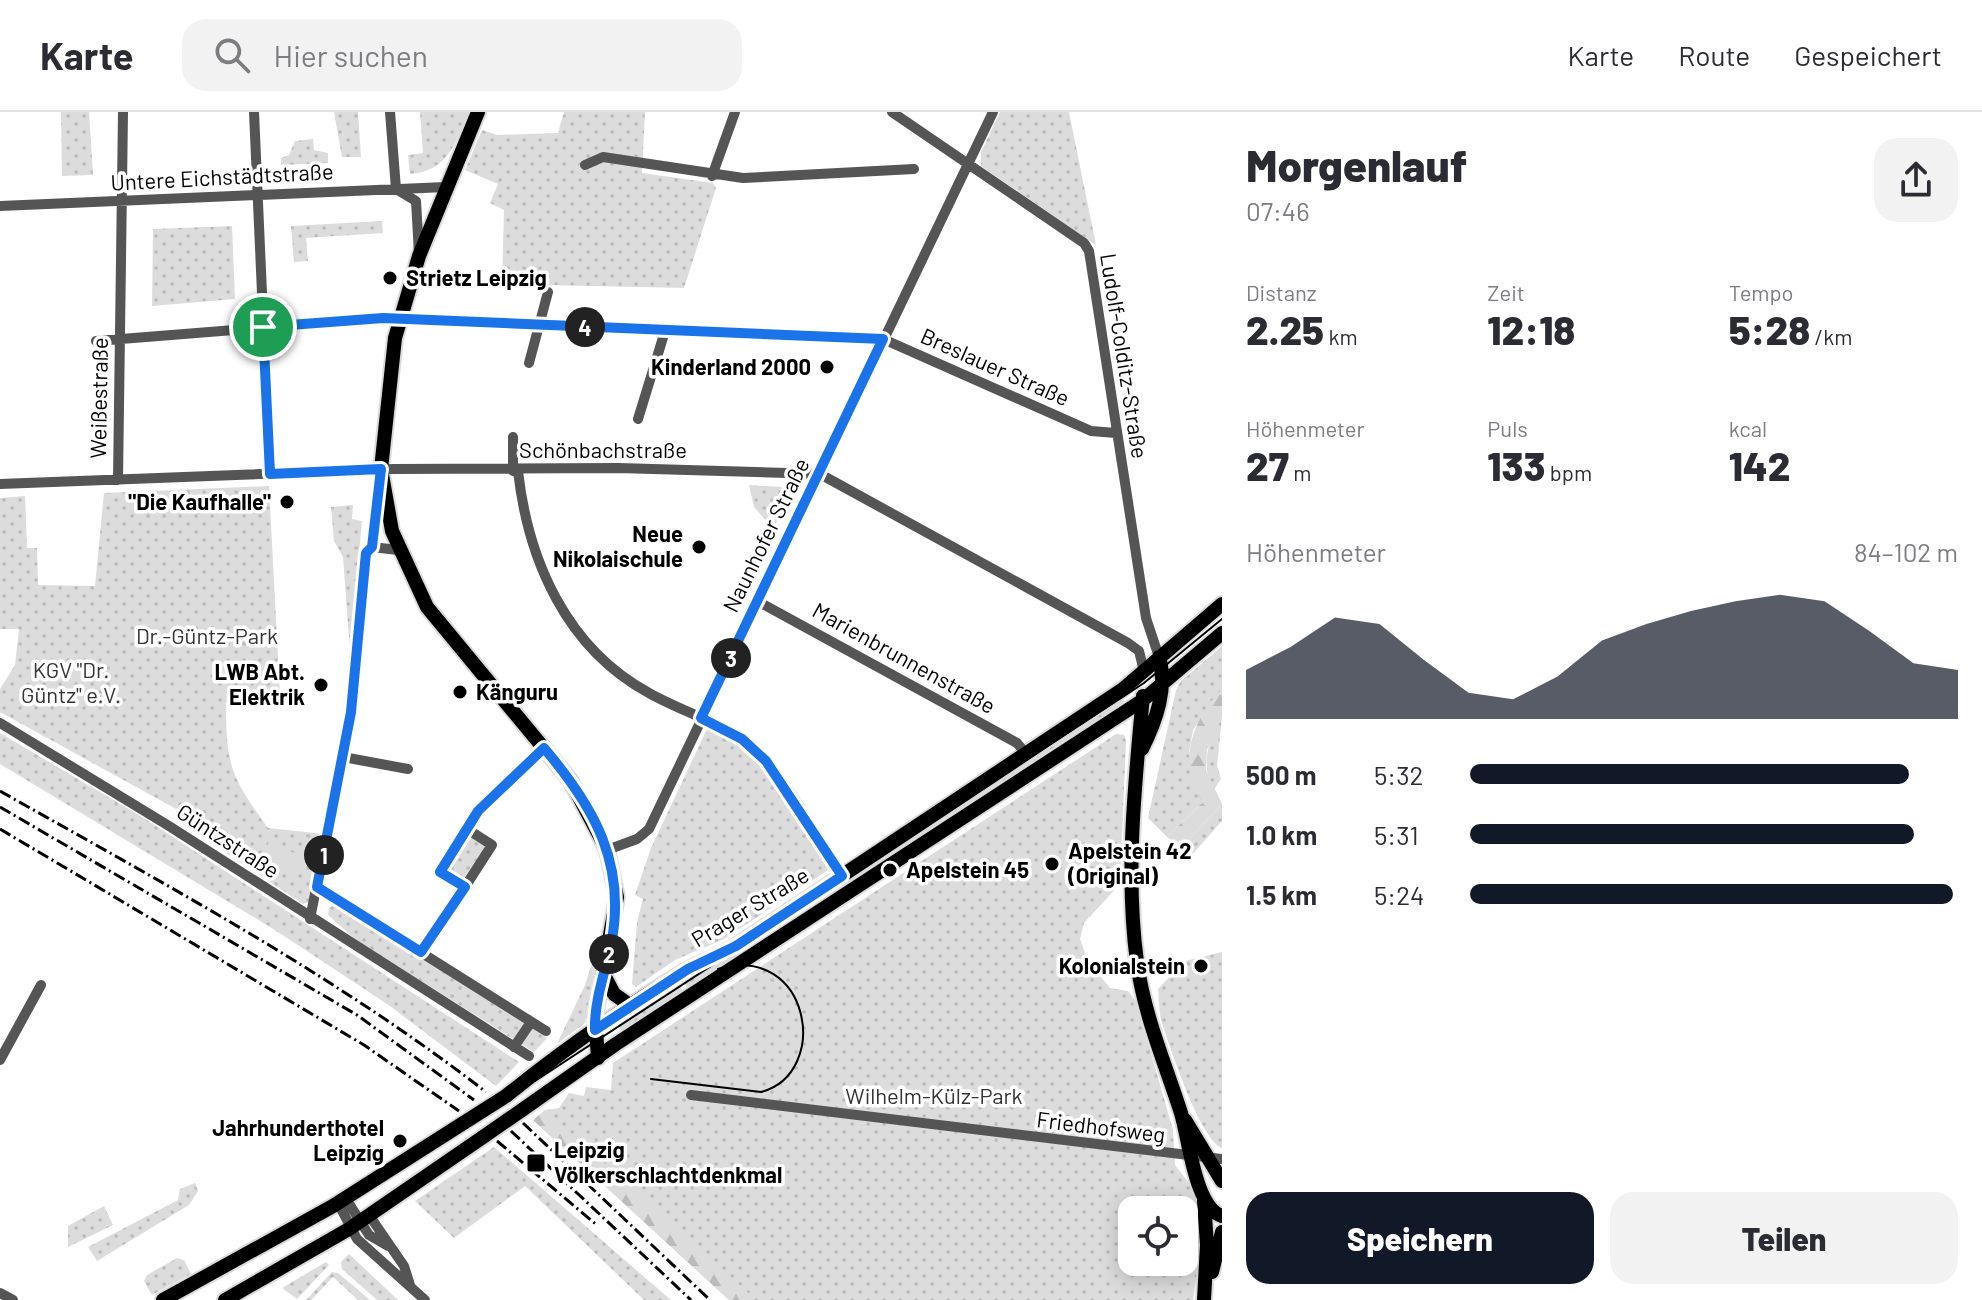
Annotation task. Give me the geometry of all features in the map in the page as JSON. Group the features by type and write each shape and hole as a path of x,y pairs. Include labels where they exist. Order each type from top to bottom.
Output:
{"main road":[{"path":"478,112 419,256 400,319 395,338 381,469 398,550 419,593 445,633 570,780 607,850 617,897 595,1030 598,1058"},
{"name":"Prager Straße","path":"163,1300 342,1201 506,1096 595,1030 688,969 736,946 1026,754 1144,671 1222,604"},
{"name":"Prager Straße","path":"225,1300 359,1222 598,1058 1143,700 1222,633"},
{"path":"1140,753 1152,728 1163,684 1159,657"},
{"path":"1144,671 1132,836 1137,963 1152,1030 1181,1114 1203,1197 1210,1211 1222,1216"},
{"path":"1108,722 1129,726 1140,753"},
{"path":"604,975 614,994 631,1006"},
{"path":"1181,1114 1216,1158 1222,1181"},
{"path":"1203,1197 1207,1236 1205,1300"},
{"path":"1207,1236 1212,1223 1222,1216"},
{"path":"1205,1300 1222,1232"}],"street":[{"name":"Weißestraße","path":"118,480 123,112"},
{"path":"254,112 270,474"},
{"path":"390,112 396,189 416,201 419,256"},
{"path":"712,176 735,112"},
{"name":"Ludolf-Colditz-Straße","path":"892,112 1084,243 1089,251 1146,618 1159,657"},
{"name":"Naunhofer Straße","path":"607,850 637,839 649,829 993,112"},
{"path":"585,165 603,157 712,176 743,178 914,169"},
{"name":"Untere Eichstädtstraße","path":"0,206 446,187"},
{"path":"529,363 548,292"},
{"name":"Breslauer Straße","path":"96,341 400,319 883,339 1091,431 1116,433"},
{"path":"638,419 665,331"},
{"path":"513,437 527,529 538,563 570,622 589,646 629,680 742,739 766,761 842,876"},
{"name":"Schönbachstraße","path":"0,484 381,469 516,471 644,468 820,474 1128,643 1139,651 1144,671"},
{"path":"310,919 351,712 366,553 372,547 381,469"},
{"path":"372,547 398,550"},
{"name":"Marienbrunnenstraße","path":"759,602 1017,743 1026,754"},
{"name":"Güntzstraße","path":"0,723 169,826 310,919 529,1056"},
{"path":"465,887 440,872 489,798 544,748"},
{"path":"343,757 408,769"},
{"path":"421,952 492,845 467,829"},
{"path":"317,887 546,1031"},
{"path":"0,1060 41,985"},
{"path":"514,1047 531,1022"},
{"name":"Friedhofsweg","path":"691,1095 1216,1158"},
{"path":"342,1201 425,1300"},
{"path":"359,1222 379,1244 388,1246 404,1266 410,1285"},
{"path":"0,1293 13,1300"}],"green space":[{"path":"61,112 89,112 93,175 62,176"},
{"path":"334,112 358,112 361,157 342,157"},
{"path":"420,112 470,112 449,154 433,168 410,174 408,155 423,153"},
{"path":"564,112 645,112 642,173 713,183 716,188 684,288 502,284 504,210 490,203 498,184 465,170 482,130 497,135 558,133"},
{"path":"1000,112 1069,112 1096,245 981,166 981,152"},
{"path":"313,139 314,150 328,153 328,163 281,165 281,158 289,155 295,141"},
{"path":"382,221 383,233 306,238 308,261 294,262 291,226"},
{"path":"232,226 235,299 152,306 153,229"},
{"path":"749,485 781,487 789,497 773,529 754,507"},
{"path":"269,486 280,696 254,693 247,702 226,703 227,742 238,783 268,828 324,834 309,902 303,904 177,820 178,810 0,712 0,689 15,665 19,629 0,629 0,498 25,496 27,548 37,548 38,585 95,586 104,493"},
{"path":"353,505 352,519 362,521 350,651 343,557 334,541 331,507"},
{"path":"1222,646 1222,689 1193,730 1189,752 1203,802 1167,837 1148,818 1176,690 1181,681"},
{"path":"1222,689 1222,717 1207,750 1206,770 1222,804 1181,848 1167,837 1203,802 1190,773 1191,743 1203,714"},
{"path":"1122,695 1124,702 1063,743 1064,747 690,992 681,978"},
{"path":"1222,717 1217,766 1221,779 1213,791 1207,772 1207,753"},
{"path":"712,727 756,754 830,864 828,870 724,939 675,960 636,987 632,984 637,922 643,899 635,895 651,848 707,729"},
{"path":"0,733 139,815 519,1062 496,1086 390,1006 275,930 0,764"},
{"name":"Wilhelm-Külz-Park","path":"1116,734 1124,735 1120,884 1084,923 1080,939 1088,961 1110,988 1128,991 1136,1001 1173,1130 1175,1165 1197,1196 1118,1196 1118,1276 1197,1276 1193,1300 729,1300 533,1120 545,1110 559,1108 569,1093 584,1096 586,1087 611,1090 613,1063"},
{"path":"1222,804 1222,821 1190,857 1181,848"},
{"path":"468,834 489,846 464,883 444,871"},
{"path":"271,839 305,860 294,878 260,857"},
{"path":"337,903 547,1038 534,1052 356,940 328,915 329,908"},
{"path":"599,942 585,1023 557,1044 585,985"},
{"path":"1222,952 1222,1148 1204,1128 1186,1090 1161,1020 1158,989 1185,961"},
{"path":"679,985 683,991 622,1031 618,1025"},
{"path":"543,1112 551,1115 753,1297 751,1300 729,1300 533,1120"},
{"path":"494,1147 671,1300 644,1300 525,1186 454,1238 415,1201"},
{"path":"195,1183 198,1191 189,1205 97,1261 88,1247 178,1200 180,1189"},
{"name":"Wilhelm-Külz-Park","path":"1198,1202 1199,1207 1201,1246 1198,1266"},
{"path":"104,1206 113,1225 68,1247 68,1226"},
{"path":"349,1254 398,1300 377,1300 342,1269 341,1262"},
{"path":"177,1258 184,1260 191,1274 152,1295 144,1281 147,1275"},
{"path":"326,1262 329,1265 297,1299 282,1288"},
{"path":"332,1272 338,1273 370,1300 358,1300 333,1277 311,1300 306,1300"}],"tram line":[{"path":"535,1081 1144,683 1222,619"},
{"path":"651,1079 761,1092 783,1080 797,1061 803,1038 801,1013 791,991 774,974 749,966 718,969"}],"railway":[{"path":"0,791 310,970 429,1049 486,1092"},
{"path":"0,807 357,1015 474,1100"},
{"path":"0,829 364,1045 459,1111"},
{"path":"523,1123 710,1300"},
{"path":"511,1131 691,1300"},
{"path":"497,1141 598,1226"}],"place":[{"name":"Strietz Leipzig","path":"390,278"},
{"name":"Kinderland 2000","path":"827,367"},
{"name":"\"Die Kaufhalle\"","path":"287,502"},
{"name":"Neue Nikolaischule","path":"699,547"},
{"name":"LWB Abt. Elektrik","path":"321,685"},
{"name":"Känguru","path":"460,692"},
{"name":"Apelstein 42 (Original)","path":"1052,864"},
{"name":"Apelstein 45","path":"890,870"},
{"name":"Kolonialstein","path":"1201,966"},
{"name":"Jahrhunderthotel Leipzig","path":"400,1141"},
{"name":"Leipzig Völkerschlachtdenkmal","path":"536,1163"}],"route":[{"path":"383,318 883,339 701,718 742,739 766,761 842,876 736,946 688,969 595,1030 595,1016 615,921 615,875 587,807 544,748 478,811 440,872 465,887 421,952 317,887 351,712 366,553 372,547 381,469 270,474 263,327 383,318"}],"park label":[{"name":"Dr.-Güntz-Park","path":"207,636"},
{"name":"KGV \"Dr. Güntz\" e.V.","path":"71,682"}]}
